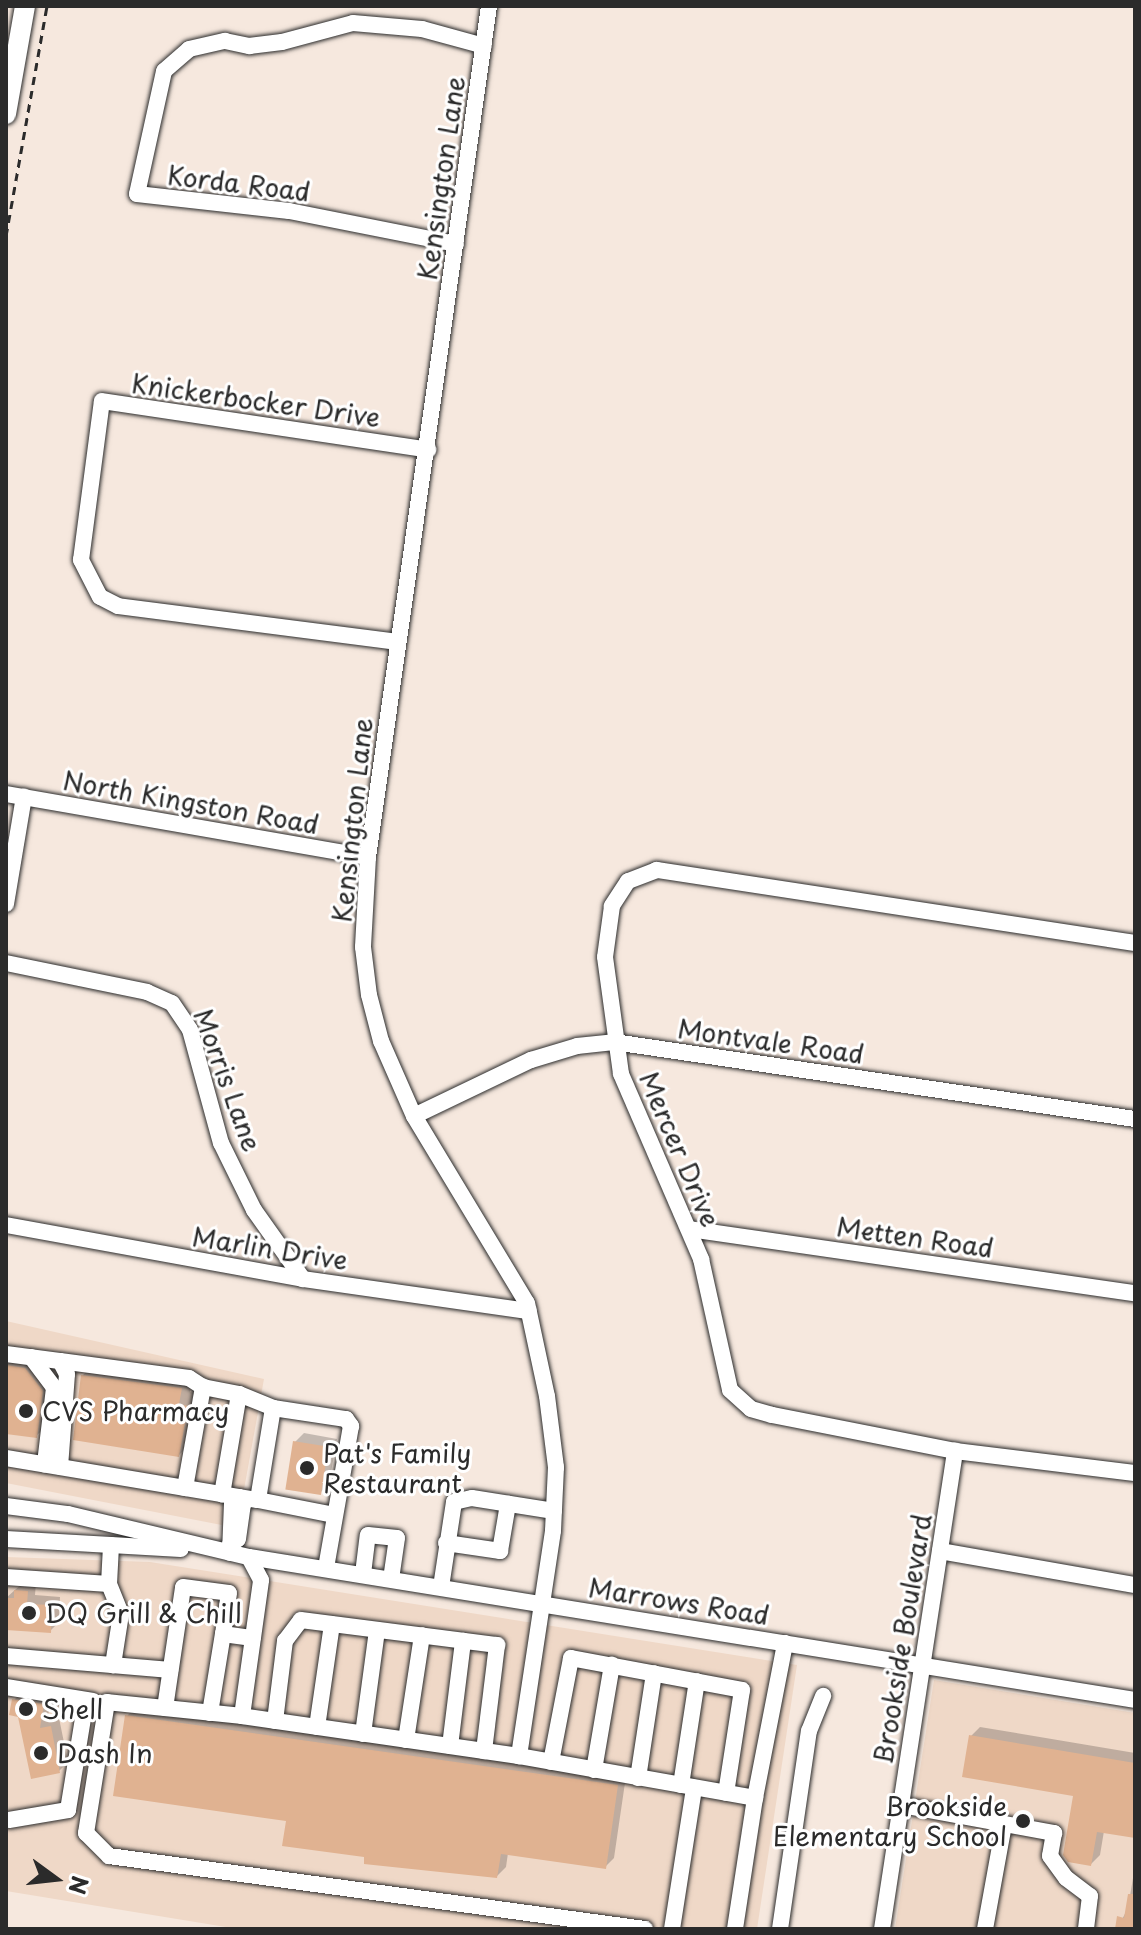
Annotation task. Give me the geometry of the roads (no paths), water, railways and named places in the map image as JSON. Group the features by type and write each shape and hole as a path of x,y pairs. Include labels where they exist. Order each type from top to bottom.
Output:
{"main road":[{"path":"6,114 25,6"}],"street":[{"name":"Kensington Lane","path":"489,6 368,857 363,947 369,995 381,1041 414,1116 479,1218 529,1311 554,1453 554,1511 519,1756"},
{"name":"Korda Road","path":"456,244 289,211 137,194 164,71 189,49 225,41 249,46 282,42 353,23 422,29 484,46"},
{"name":"Knickerbocker Drive","path":"398,642 118,606 100,597 81,560 102,401 428,450"},
{"name":"North Kingston Road","path":"6,794 368,857"},
{"path":"6,904 24,797"},
{"name":"Mercer Drive","path":"1135,943 657,870 628,881 612,906 605,957 614,1042 634,1111 689,1229 730,1390 751,1409 955,1451 1135,1473"},
{"name":"Morris Lane","path":"6,963 147,992 172,1003 190,1030 221,1143 254,1210 303,1279"},
{"name":"Montvale Road","path":"414,1116 531,1060 577,1046 614,1042 1135,1119"},
{"name":"Marlin Drive","path":"6,1225 303,1279 529,1311"},
{"name":"Metten Road","path":"689,1229 1135,1293"},
{"path":"6,1354 189,1378 203,1387 239,1394 273,1408 346,1419 351,1426 326,1568"},
{"path":"31,1357 54,1388 52,1466"},
{"path":"52,1466 69,1394 60,1361"},
{"path":"185,1488 203,1387"},
{"path":"225,1549 232,1503 230,1496 239,1394"},
{"path":"258,1500 273,1408"},
{"name":"Brookside Boulevard","path":"882,1929 955,1451"},
{"path":"6,1458 334,1515"},
{"path":"441,1587 454,1502 472,1498 554,1511"},
{"path":"446,1543 500,1551 508,1504"},
{"name":"Marrows Road","path":"6,1506 68,1514 249,1557 1135,1700"},
{"path":"363,1574 368,1535 397,1538 391,1579"},
{"name":"Marrows Road","path":"6,1539 225,1549"},
{"path":"111,1545 109,1584 121,1614 113,1665"},
{"path":"940,1551 1135,1585"},
{"path":"242,1716 261,1580 249,1557"},
{"path":"6,1577 109,1584"},
{"path":"165,1708 183,1587 229,1593 210,1713"},
{"path":"275,1721 285,1641 301,1620 497,1645 484,1751"},
{"path":"317,1727 332,1624"},
{"path":"363,1734 377,1630"},
{"path":"223,1634 253,1638"},
{"path":"406,1740 422,1635"},
{"path":"450,1746 463,1641"},
{"path":"735,1929 755,1798 785,1643"},
{"path":"6,1656 170,1670"},
{"path":"551,1762 571,1658 612,1665 742,1690 726,1793"},
{"path":"594,1770 612,1665"},
{"path":"638,1778 654,1673"},
{"path":"672,1929 697,1681"},
{"path":"6,1687 86,1700 242,1716 519,1756 755,1798"},
{"path":"780,1929 809,1731 823,1696"},
{"path":"7,1816 68,1810 86,1700"},
{"path":"107,1702 86,1833 109,1856 645,1929"},
{"path":"901,1805 1054,1833 1050,1856 1066,1878 1090,1896 1086,1929"},
{"path":"985,1929 1004,1824"}],"place":[{"name":"CVS Pharmacy","path":"26,1411"},
{"name":"Pat's Family Restaurant","path":"307,1468"},
{"name":"DQ Grill & Chill","path":"29,1613"},
{"name":"Shell","path":"26,1709"},
{"name":"Dash In","path":"41,1753"},
{"name":"Brookside Elementary School","path":"1023,1821"}]}
